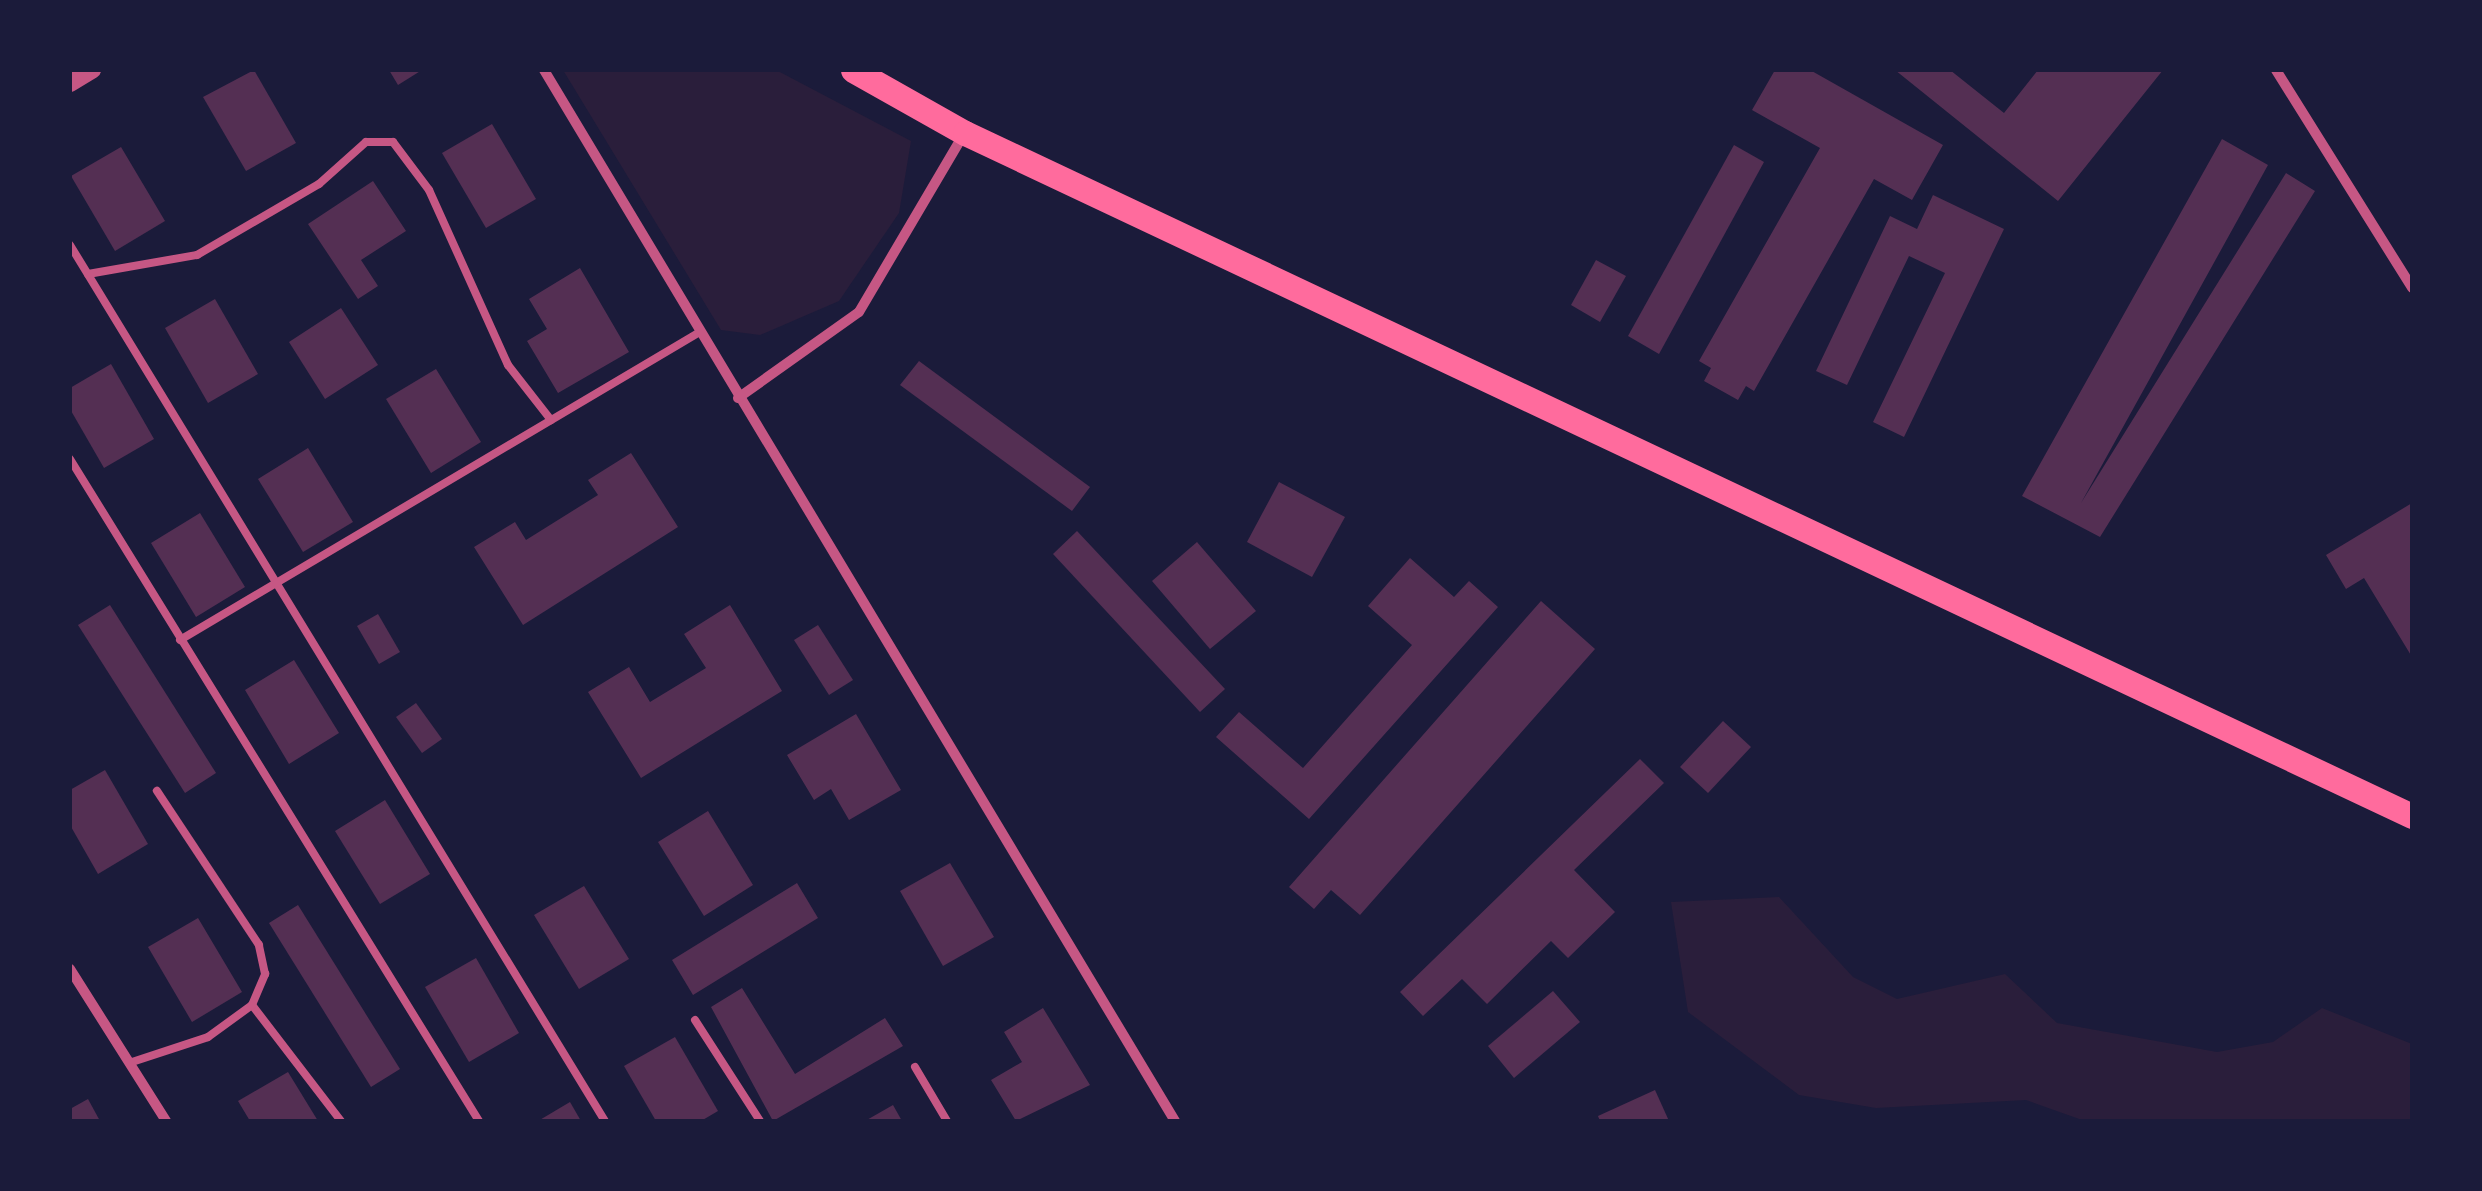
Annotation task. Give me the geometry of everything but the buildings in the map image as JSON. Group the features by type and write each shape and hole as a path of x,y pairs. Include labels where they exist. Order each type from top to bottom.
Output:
{"main road":[{"path":"853,70 965,133 2412,816"}],"street":[{"path":"70,83 92,70"},
{"path":"544,70 1172,1120"},
{"path":"2276,70 2412,288"},
{"path":"738,398 859,312 965,133"},
{"path":"70,969 166,1121"}],"lane":[{"path":"88,274 197,255 319,184 366,142 392,142 429,190 508,365 551,420"},
{"path":"70,245 605,1121"},
{"path":"180,640 698,333"},
{"path":"70,459 479,1121"},
{"path":"129,1063 171,1055 252,1005 264,974 259,945 157,791"},
{"path":"252,1005 341,1121"},
{"path":"696,1020 760,1121"},
{"path":"915,1067 948,1121"}],"shaded area":[{"path":"563,70 776,70 911,141 899,213 839,301 760,335 721,330"},
{"path":"1779,897 1853,977 1897,999 2005,974 2057,1023 2217,1052 2273,1042 2322,1008 2412,1044 2412,1121 2085,1121 2026,1100 1876,1108 1799,1095 1688,1012 1671,902"}]}
